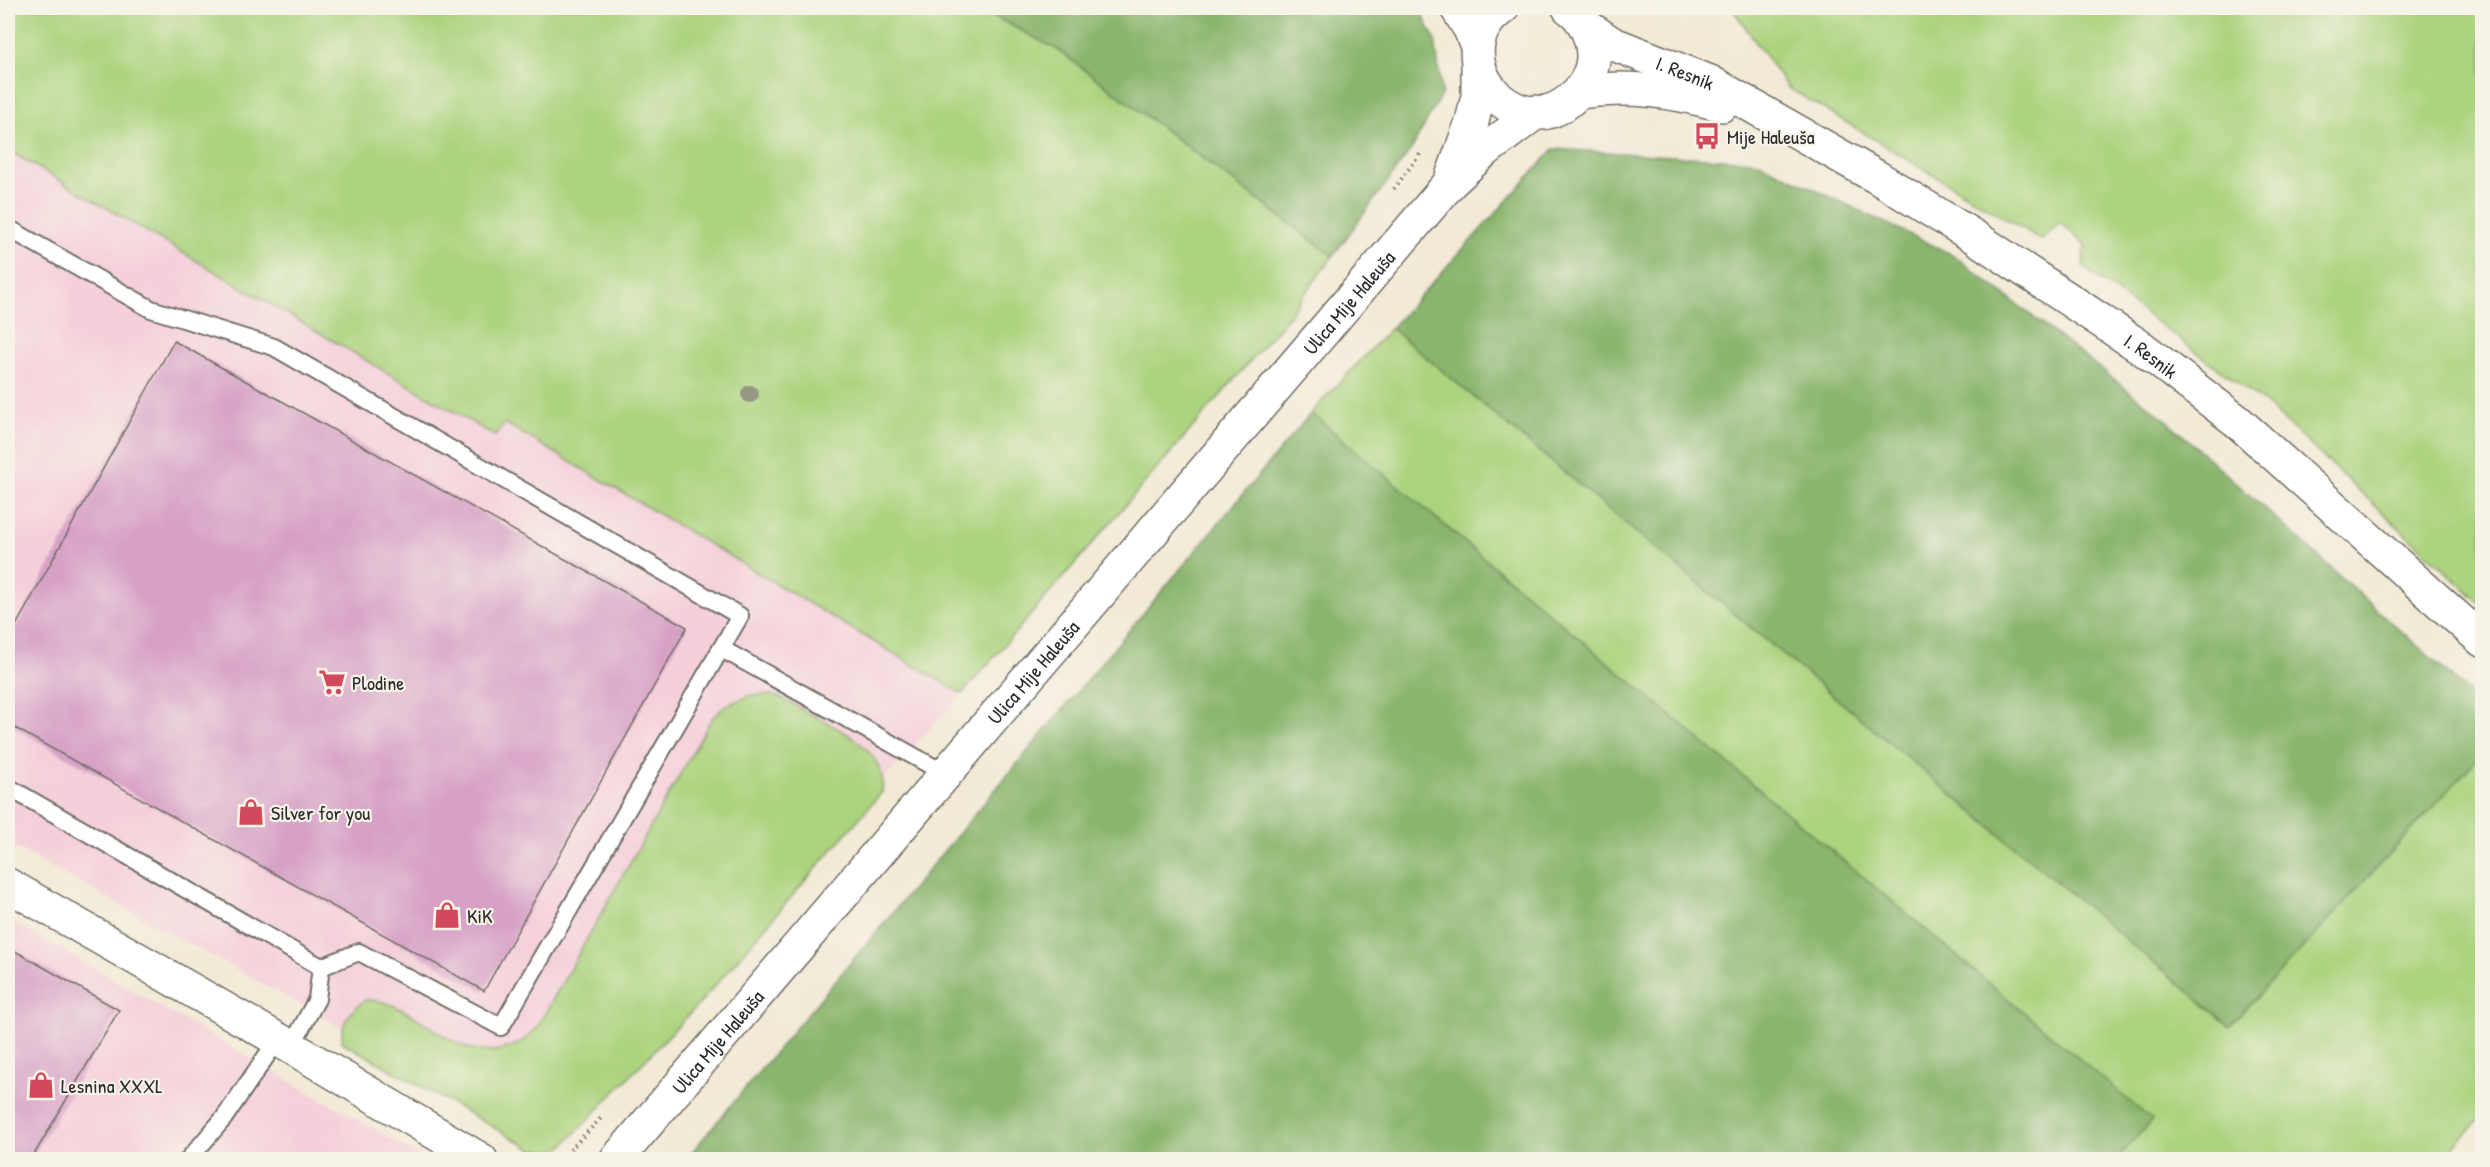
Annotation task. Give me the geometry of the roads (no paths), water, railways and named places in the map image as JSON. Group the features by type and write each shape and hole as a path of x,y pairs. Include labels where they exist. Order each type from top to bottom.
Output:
{"street":[{"path":"1457,8 1478,56 1486,85 1499,99 1516,109 1536,112 1552,110 1567,103 1580,92 1589,77 1593,60 1592,43 1577,17"},
{"path":"1478,56 1483,28 1502,8"},
{"name":"I. Resnik","path":"1577,17 1611,43 1710,82 1875,176 1973,236 2142,348 2237,421 2482,640"},
{"name":"Ulica Mije Haleuša","path":"1450,183 1472,122 1478,96 1478,56"},
{"name":"I. Resnik","path":"1580,92 1611,88 1663,91 1782,123"},
{"name":"Ulica Mije Haleuša","path":"616,1160 1450,183 1482,153 1536,112"},
{"path":"8,885 284,1043 481,1160"}],"lane":[{"path":"8,228 151,309 274,347 740,616 501,1027 359,952 321,967"},
{"path":"722,649 944,773"},
{"path":"8,787 321,967"},
{"path":"188,1160 224,1118 317,999 321,967"}],"place":[{"name":"Mije Haleuša","path":"1707,136"},
{"name":"Plodine","path":"332,682"},
{"name":"Silver for you","path":"251,812"},
{"name":"KiK","path":"447,915"},
{"name":"Lesnina XXXL","path":"41,1085"}]}
